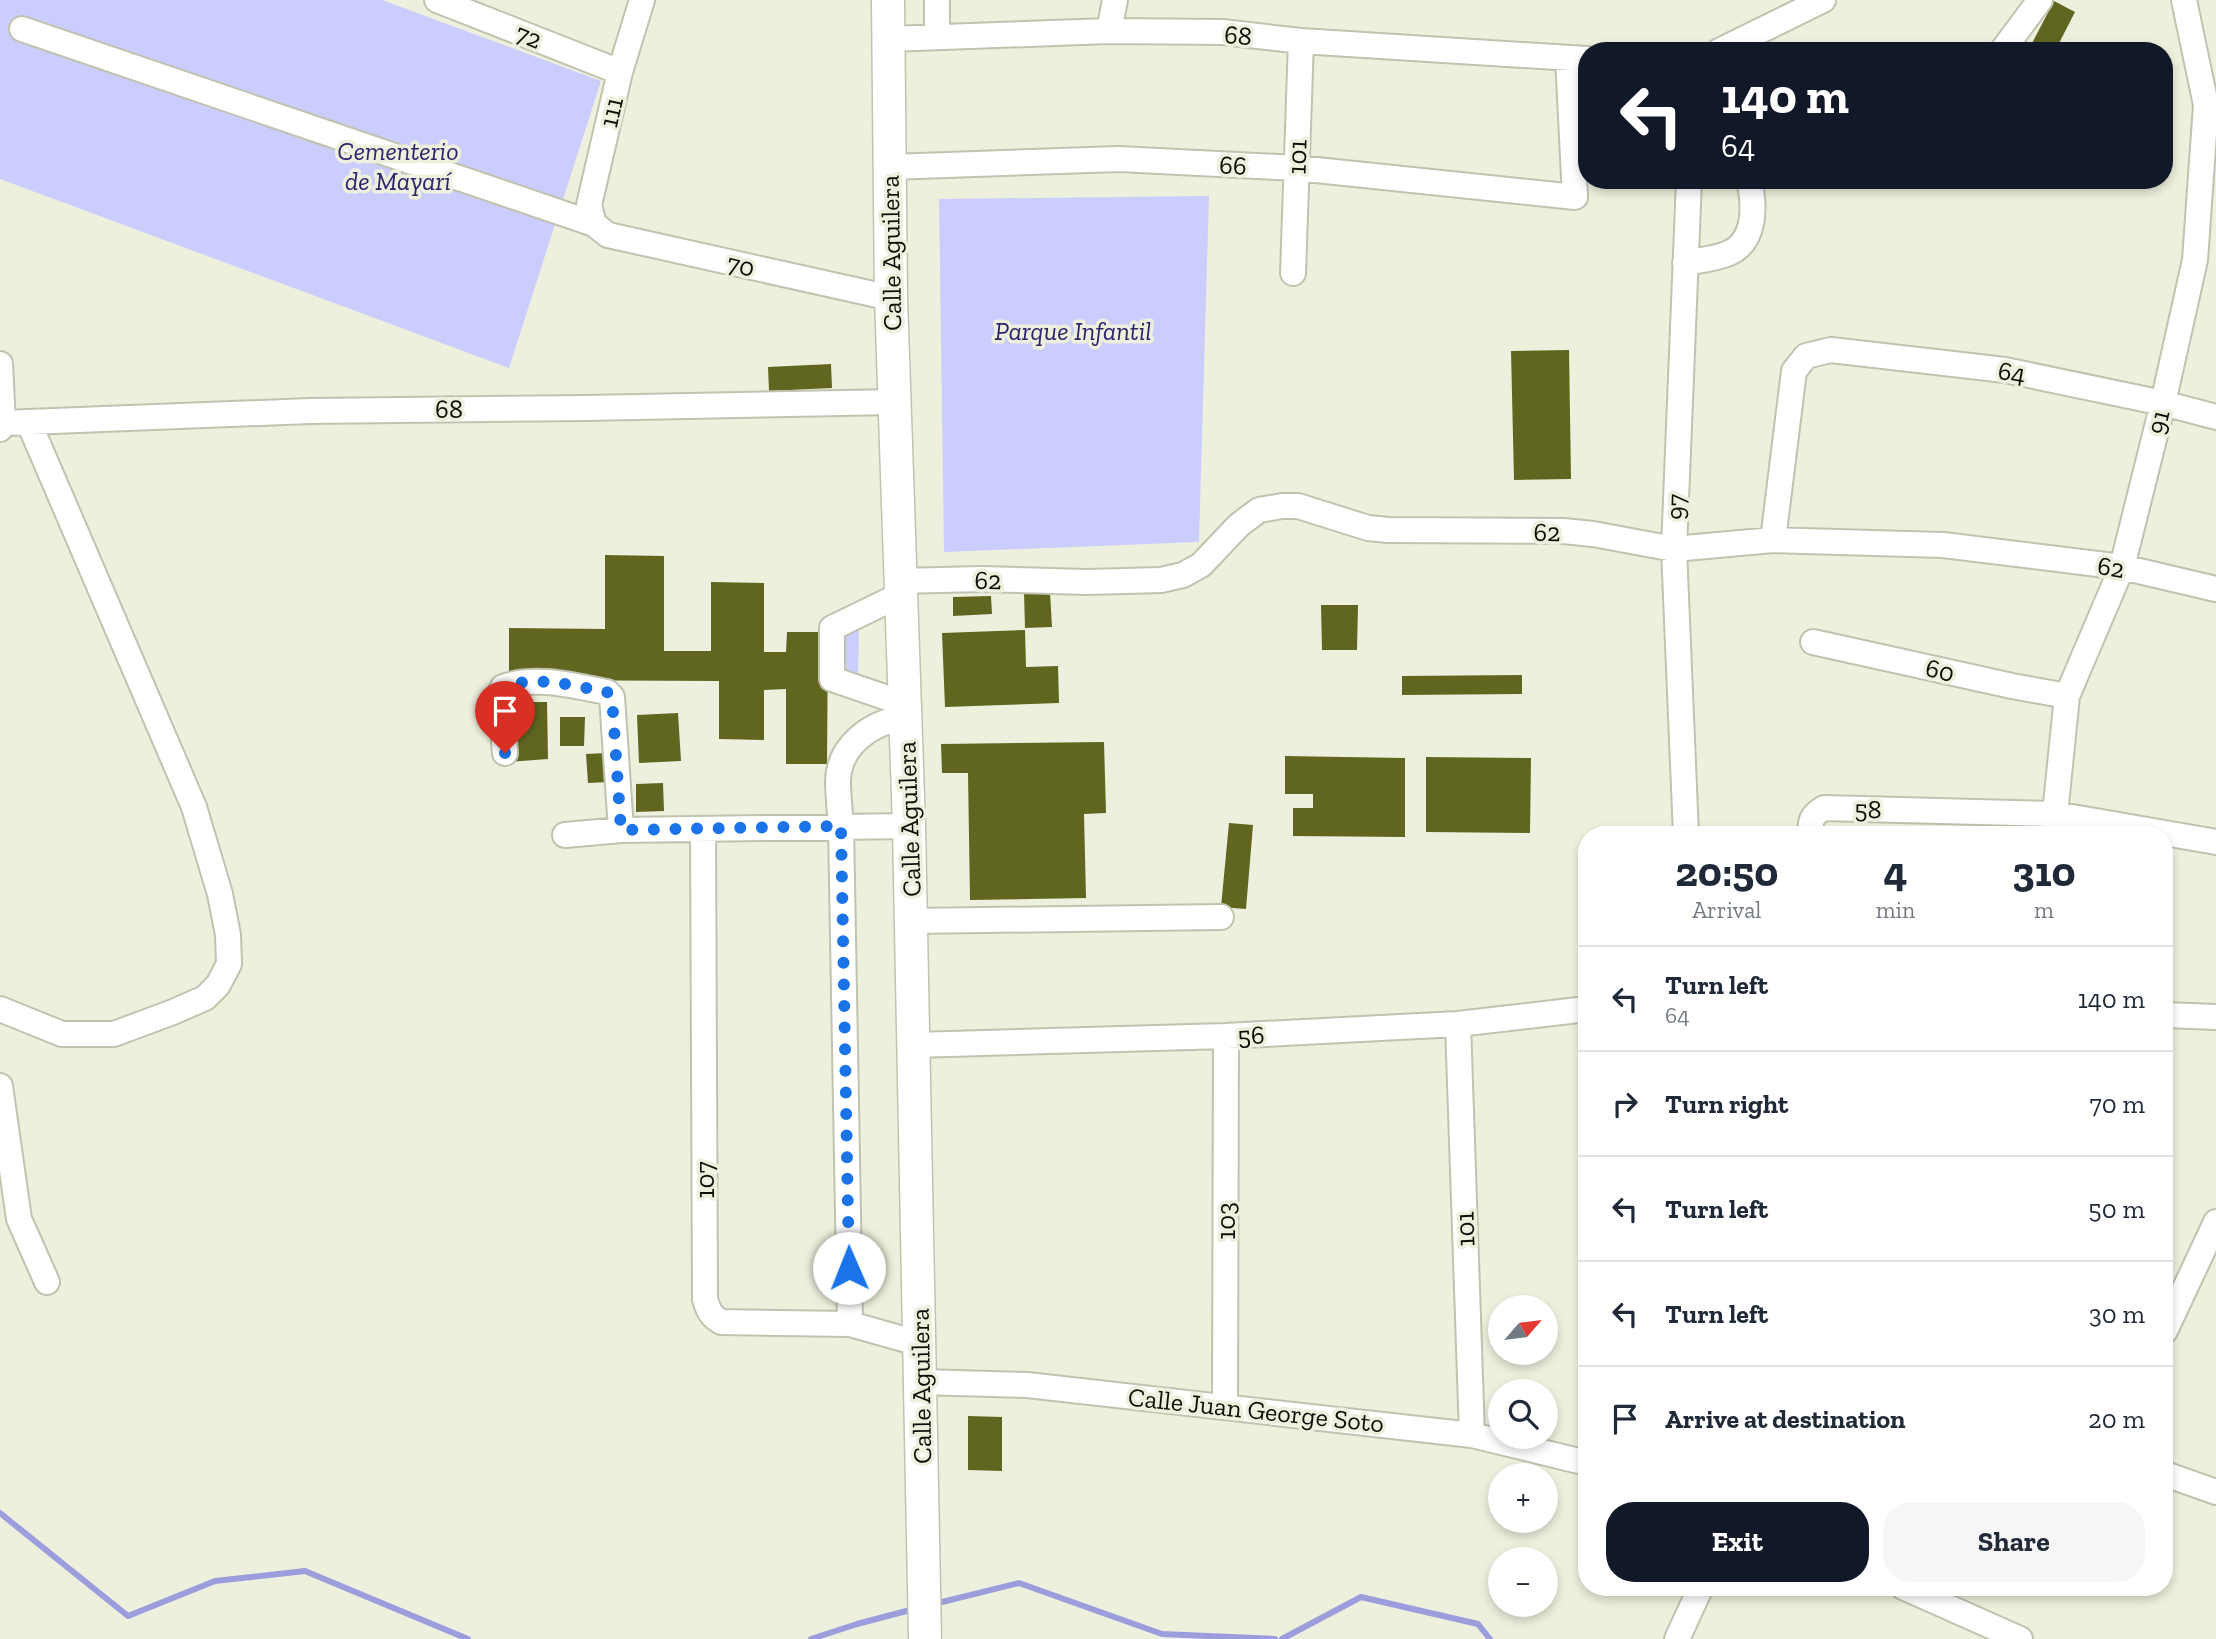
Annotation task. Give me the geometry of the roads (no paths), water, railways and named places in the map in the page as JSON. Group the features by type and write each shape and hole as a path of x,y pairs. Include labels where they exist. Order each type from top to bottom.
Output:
{"main road":[{"name":"Calle Aguilera","path":"888,0 891,298 909,825 925,1639"}],"street":[{"name":"72","path":"437,0 620,72"},
{"name":"111","path":"594,224 589,205 620,72 642,0"},
{"path":"937,0 937,37"},
{"path":"1109,31 1115,0"},
{"path":"1737,42 1823,0"},
{"path":"2009,42 2040,0"},
{"name":"91","path":"2055,824 2067,695 2122,567 2195,260 2206,105 2184,0"},
{"name":"70","path":"22,29 594,224 608,235 891,298"},
{"name":"68","path":"889,39 1109,31 1222,32 1301,41 1578,58"},
{"name":"101","path":"1293,273 1301,41"},
{"name":"66","path":"890,167 1119,159 1297,168 1575,197 1578,58"},
{"name":"97","path":"1686,826 1674,549 1689,189"},
{"path":"1685,263 1728,254 1745,243 1751,225 1751,189"},
{"name":"64","path":"1773,540 1794,371 1806,356 1831,350 2006,370 2216,417"},
{"path":"0,364 2,426"},
{"name":"68","path":"2,426 310,411 895,402"},
{"path":"0,1009 62,1034 114,1034 205,998 218,985 229,964 228,935 220,894 194,807 29,423"},
{"name":"62","path":"901,588 981,579 1101,582 1161,580 1182,575 1201,565 1239,525 1259,510 1298,506 1368,528 1563,531 1674,549 1773,540 1943,545 2122,567 2216,589"},
{"path":"901,588 832,628 832,679 905,711"},
{"name":"60","path":"1813,642 2012,686 2067,695"},
{"path":"505,753 500,693 503,687 512,684 554,682 607,692 612,697 621,830"},
{"path":"850,1324 838,779 849,747 864,733 905,711"},
{"name":"58","path":"1812,825 1824,808 2073,826"},
{"path":"565,835 621,830 909,825"},
{"name":"107","path":"702,829 705,1286 708,1310 713,1317 729,1322 850,1324 920,1344"},
{"name":"58","path":"2173,837 2216,842"},
{"path":"911,921 1221,918"},
{"name":"56","path":"914,1045 1226,1036 1458,1024 1578,1010"},
{"path":"2173,1015 2216,1017"},
{"name":"101","path":"1458,1024 1472,1434"},
{"name":"103","path":"1225,1406 1226,1036"},
{"path":"0,1086 19,1219 47,1282"},
{"path":"2173,1314 2216,1222"},
{"name":"Calle Juan George Soto","path":"920,1382 1027,1385 1472,1434 1578,1461"},
{"path":"2173,1477 2216,1492"},
{"path":"1677,1639 1697,1596"},
{"path":"1923,1596 2020,1639"}],"waterway":[{"path":"0,1513 128,1616 215,1581 305,1571 468,1639"},
{"path":"934,1604 1019,1583 1162,1634 1275,1639"},
{"path":"1282,1639 1361,1597 1478,1624 1490,1639"},
{"path":"811,1639 914,1609"}],"park label":[{"name":"Cementerio de Mayarí","path":"398,166"},
{"name":"Parque Infantil","path":"1073,331"}]}
